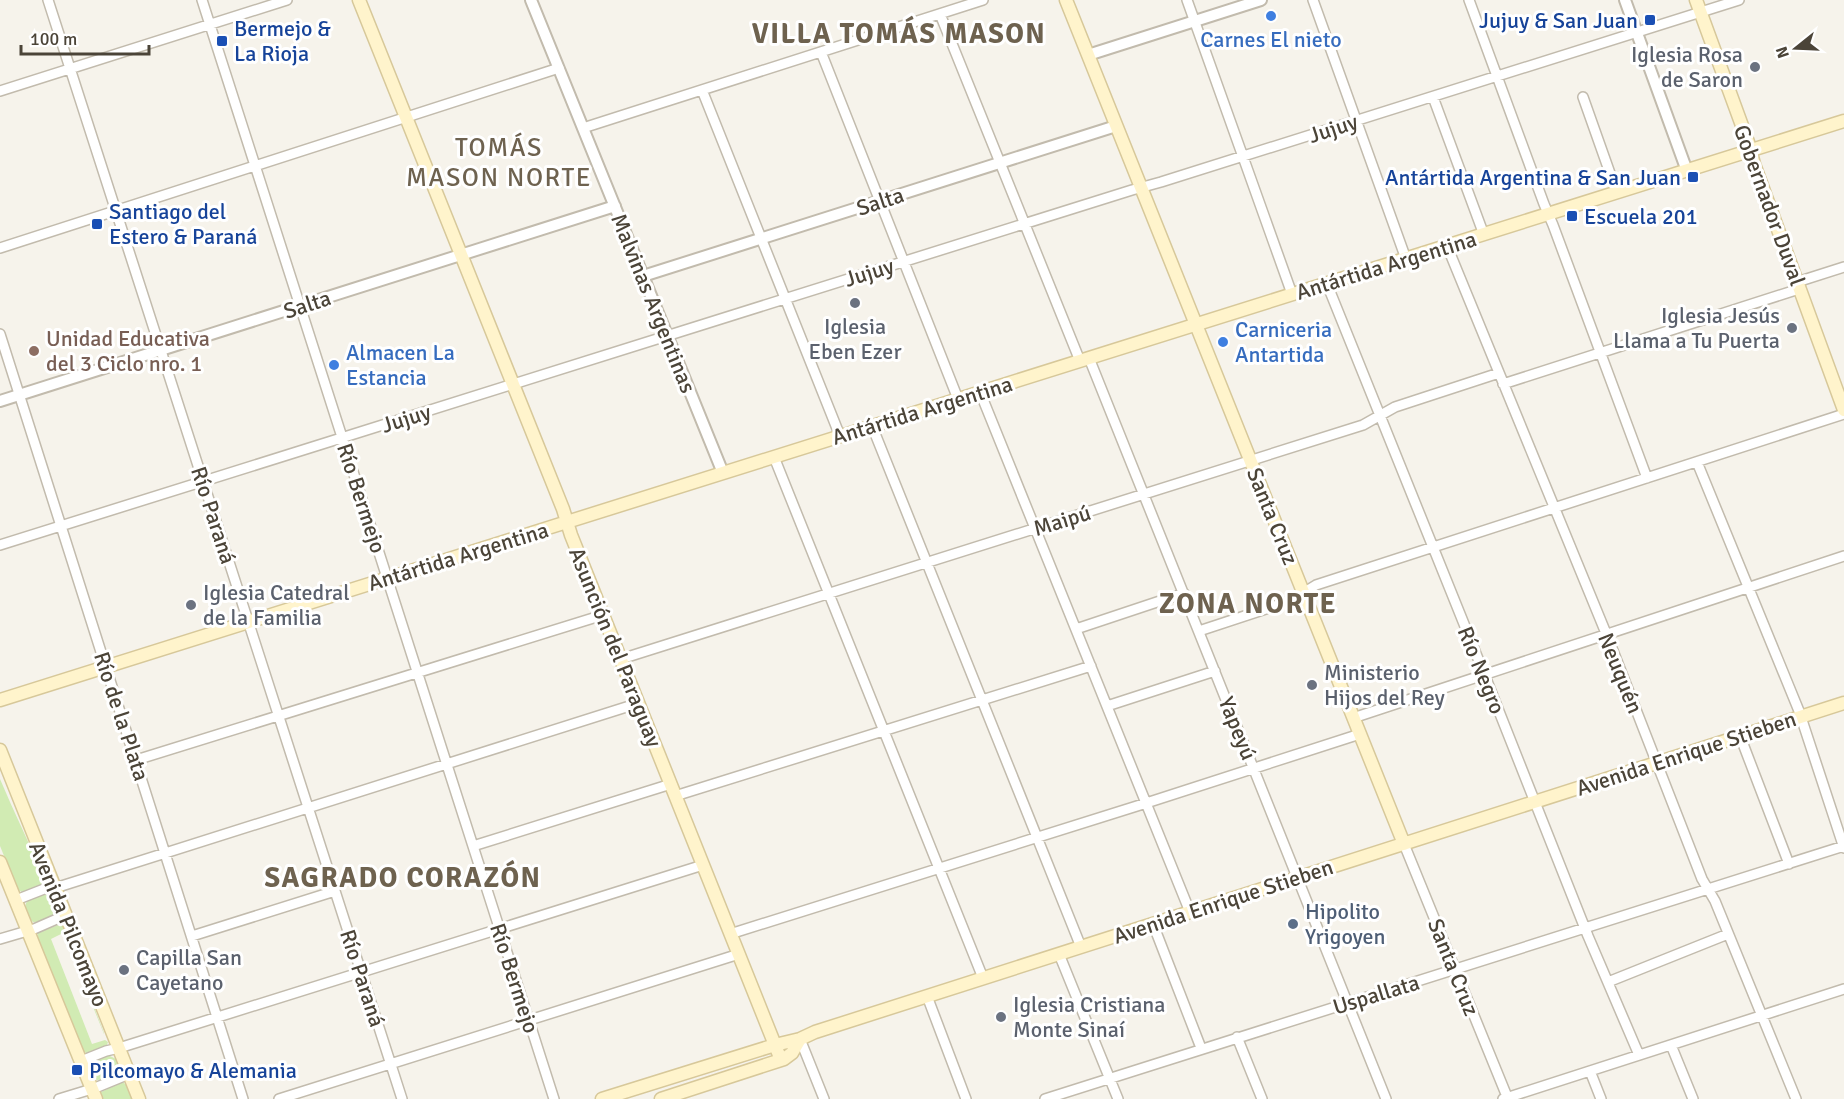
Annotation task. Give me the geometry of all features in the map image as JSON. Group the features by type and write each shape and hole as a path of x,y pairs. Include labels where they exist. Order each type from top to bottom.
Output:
{"main road":[{"name":"Asunción del Paraguay","path":"359,0 781,1060"},
{"name":"Santa Cruz","path":"1066,0 1404,844"},
{"name":"Gobernador Duval","path":"1699,6 1844,412"},
{"name":"Antártida Argentina","path":"0,700 1844,121"},
{"name":"Avenida Enrique Stieben","path":"602,1099 800,1039 811,1033 1844,703"},
{"name":"Avenida Pilcomayo","path":"1,754 139,1099"},
{"name":"Avenida Pilcomayo","path":"0,862 94,1094"},
{"path":"667,1098 781,1060 792,1053 800,1039"}],"street":[{"name":"Río Paraná","path":"48,0 402,1099"},
{"name":"Río Bermejo","path":"202,0 554,1099"},
{"path":"0,92 287,0"},
{"name":"Malvinas Argentinas","path":"531,0 723,473"},
{"path":"583,128 983,0"},
{"path":"1187,0 1292,294"},
{"path":"1088,55 1261,0"},
{"path":"1313,0 1406,259"},
{"path":"1469,0 1647,478"},
{"path":"1625,0 1687,171"},
{"name":"Jujuy","path":"0,545 1637,32 1699,6 1738,0"},
{"name":"Yapeyú","path":"940,14 1024,223 1144,494 1386,1099"},
{"path":"821,52 958,399"},
{"path":"0,248 559,68"},
{"path":"702,90 840,436"},
{"path":"1433,96 1484,234"},
{"path":"1583,97 1617,193"},
{"name":"Salta","path":"643,276 1116,126"},
{"name":"Salta","path":"0,401 615,206"},
{"name":"Neuquén","path":"1447,246 1606,634 1702,879 1728,934 1796,1099"},
{"path":"1503,384 1798,285 1844,267"},
{"name":"Río Negro","path":"1327,284 1485,674 1585,929 1639,1055"},
{"name":"Río de la Plata","path":"0,333 243,1099"},
{"name":"Maipú","path":"621,659 1363,425 1395,407 1499,373"},
{"path":"980,392 1190,912"},
{"path":"1199,631 1290,601 1316,585 1844,412"},
{"path":"872,426 1082,947"},
{"path":"774,457 983,978"},
{"path":"1697,462 1800,717 1844,847"},
{"path":"1353,717 1844,556"},
{"path":"1076,629 1184,593"},
{"path":"136,760 603,615"},
{"path":"473,846 884,731 1091,666"},
{"path":"1107,706 1215,671"},
{"path":"16,900 44,889 55,888 639,704"},
{"path":"730,934 1360,734"},
{"path":"1740,736 1790,864"},
{"name":"Santa Cruz","path":"1404,844 1506,1099"},
{"name":"Uspallata","path":"1045,1099 1844,847"},
{"path":"81,1061 106,1051 703,866"},
{"path":"192,936 334,891"},
{"path":"0,939 66,915"},
{"path":"1153,924 1202,1048"},
{"path":"1608,982 1728,934"},
{"path":"279,1099 739,954"},
{"path":"1059,954 1118,1099"},
{"path":"1506,1099 1844,989"},
{"path":"927,996 966,1099"},
{"path":"1237,1037 1262,1099"},
{"path":"800,1039 824,1099"},
{"path":"1671,1045 1693,1099"},
{"path":"1590,1071 1601,1099"},
{"path":"58,1099 94,1094 129,1074"},
{"path":"663,1080 667,1098"}],"green space":[{"path":"0,779 45,880 43,884 22,892 18,890 0,846"},
{"path":"44,894 51,898 54,912 46,920 33,922 27,914 26,903 29,899"},
{"path":"58,925 63,926 64,931 51,939 92,1044 105,1040 108,1042 107,1045 87,1053 83,1052 37,937 38,933"},
{"path":"68,939 104,1033 104,1034 66,940"},
{"path":"108,1055 116,1059 119,1070 109,1077 97,1080 92,1075 90,1067 95,1061"},
{"path":"123,1082 132,1099 102,1099 101,1092"}],"place":[{"name":"Carnes El nieto","path":"1271,16"},
{"name":"Jujuy & San Juan","path":"1650,20"},
{"name":"Bermejo & La Rioja","path":"222,41"},
{"name":"Iglesia Rosa de Saron","path":"1755,67"},
{"name":"Antártida Argentina & San Juan","path":"1693,177"},
{"name":"Escuela 201","path":"1572,216"},
{"name":"Santiago del Estero & Paraná","path":"97,224"},
{"name":"Iglesia Eben Ezer","path":"855,303"},
{"name":"Iglesia Jesús Llama a Tu Puerta","path":"1792,328"},
{"name":"Carniceria Antartida","path":"1223,342"},
{"name":"Unidad Educativa del 3 Ciclo nro. 1","path":"34,351"},
{"name":"Almacen La Estancia","path":"334,365"},
{"name":"Iglesia Catedral de la Familia","path":"191,605"},
{"name":"Ministerio Hijos del Rey","path":"1312,685"},
{"name":"Hipolito Yrigoyen","path":"1293,924"},
{"name":"Capilla San Cayetano","path":"124,970"},
{"name":"Iglesia Cristiana Monte Sinaí","path":"1001,1017"},
{"name":"Pilcomayo & Alemania","path":"77,1070"}],"district":[{"name":"VILLA TOMÁS MASON","path":"899,33"},
{"name":"TOMÁS MASON NORTE","path":"499,162"},
{"name":"ZONA NORTE","path":"1248,603"},
{"name":"SAGRADO CORAZÓN","path":"403,877"}]}
